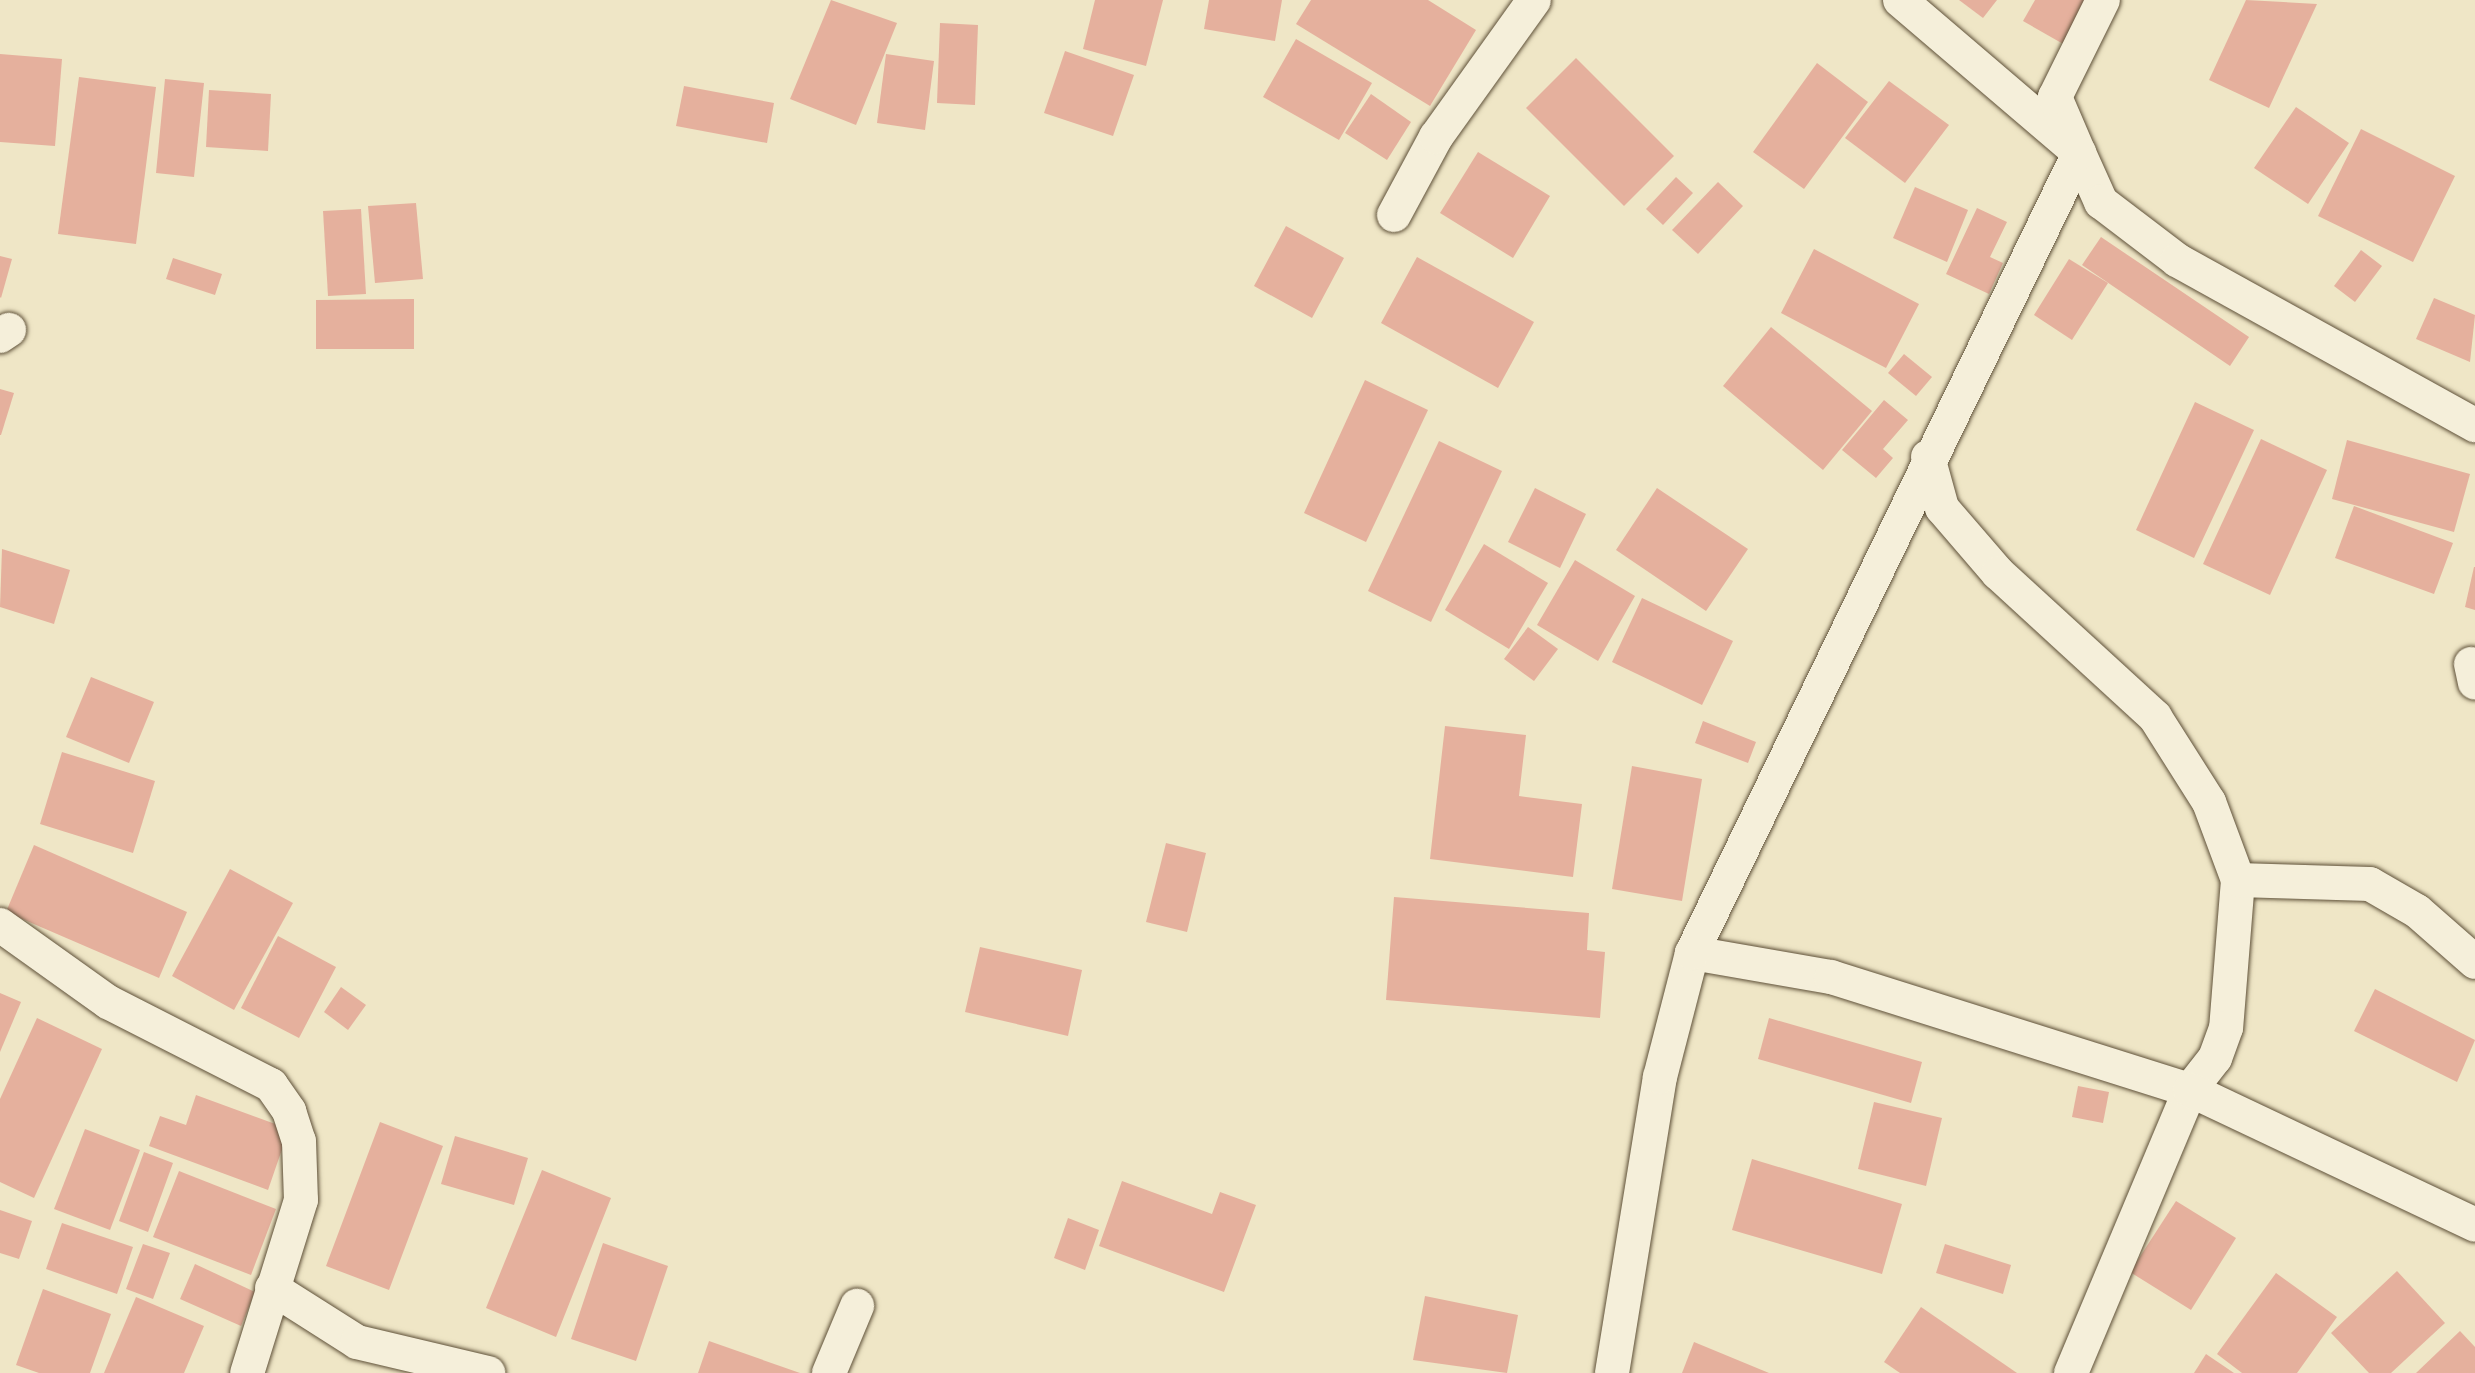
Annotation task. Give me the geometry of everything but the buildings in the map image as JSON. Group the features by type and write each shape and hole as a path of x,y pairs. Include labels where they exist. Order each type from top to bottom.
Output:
{"street":[{"path":"1394,215 1436,137 1534,0"},
{"path":"1900,0 2079,153"},
{"path":"2103,0 2055,97 2101,202 2177,260 2475,425"},
{"path":"1612,1373 1660,1077 1692,953 1928,457 2079,153"},
{"path":"1928,457 1942,508 1979,551 2155,717 2209,802 2238,880 2226,1028 2215,1058 2190,1090 2071,1373"},
{"path":"2238,880 2370,884 2417,911 2475,962"},
{"path":"0,925 108,1002 271,1085 299,1141 301,1200 247,1373"},
{"path":"1692,953 1831,977 2190,1090 2475,1225"},
{"path":"272,1288 357,1342 488,1373"},
{"path":"829,1373 857,1306"}]}
